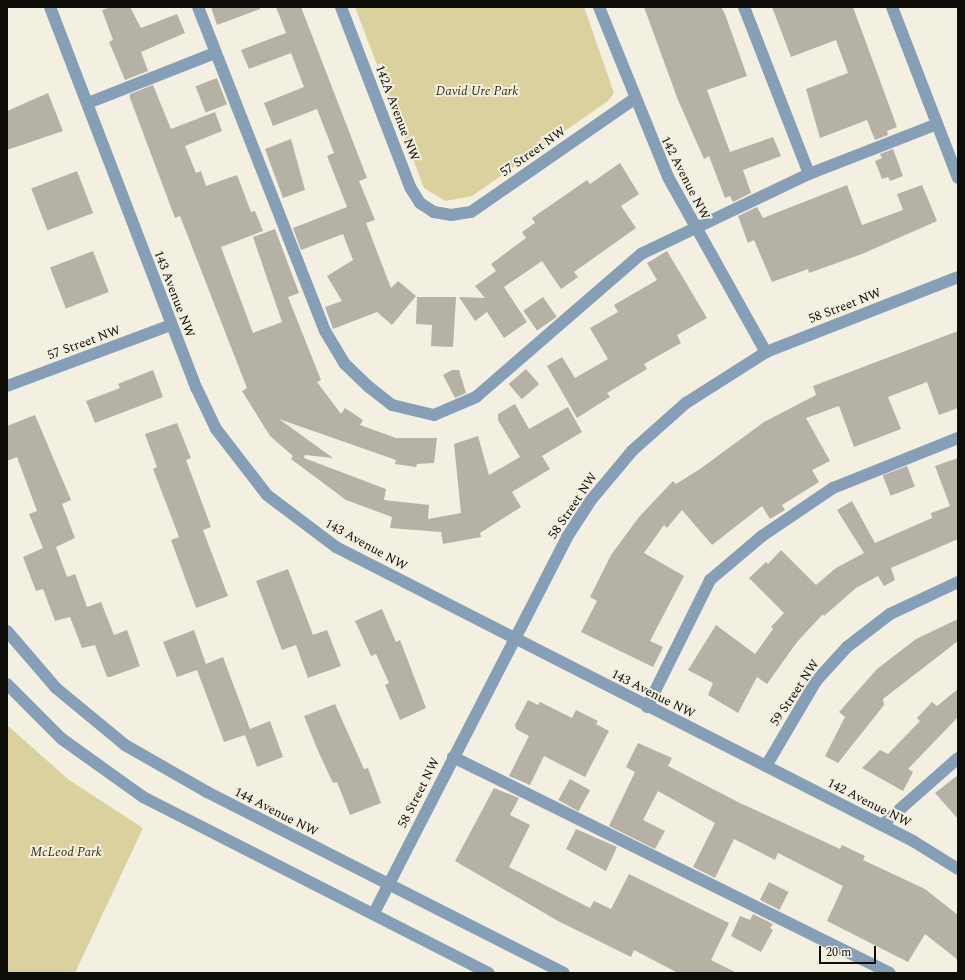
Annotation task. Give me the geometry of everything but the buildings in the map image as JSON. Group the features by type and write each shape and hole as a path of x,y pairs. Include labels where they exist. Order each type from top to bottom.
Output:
{"street":[{"name":"143 Avenue NW","path":"50,7 88,103 171,325 216,429 267,495 336,547 766,766"},
{"path":"198,7 325,331 345,364 392,405 434,415 476,397 632,261 809,174 937,124"},
{"name":"142A Avenue NW","path":"341,7 410,187 427,208 443,215"},
{"name":"142 Avenue NW","path":"599,7 634,99 662,165 695,229 766,352"},
{"path":"744,7 809,174"},
{"path":"892,7 958,178"},
{"path":"88,103 215,53"},
{"name":"57 Street NW","path":"443,215 460,215 482,205 634,99"},
{"name":"58 Street NW","path":"374,914 514,639 579,518 624,460 657,427 686,403 766,352 958,277"},
{"name":"57 Street NW","path":"7,386 171,325"},
{"path":"647,706 710,580 762,536 832,488 958,438"},
{"name":"59 Street NW","path":"766,766 816,681 847,647 890,614 958,582"},
{"name":"144 Avenue NW","path":"7,631 56,688 125,745 207,792 564,973"},
{"path":"7,684 62,739 143,797 489,973"},
{"path":"453,757 890,973"},
{"path":"882,825 958,758"},
{"name":"142 Avenue NW","path":"766,766 882,825 958,869"}],"green space":[{"name":"David Ure Park","path":"355,7 584,7 614,93 608,101 472,196 445,201 424,188"},
{"name":"McLeod Park","path":"7,725 69,780 143,828 75,973 7,973"}]}
